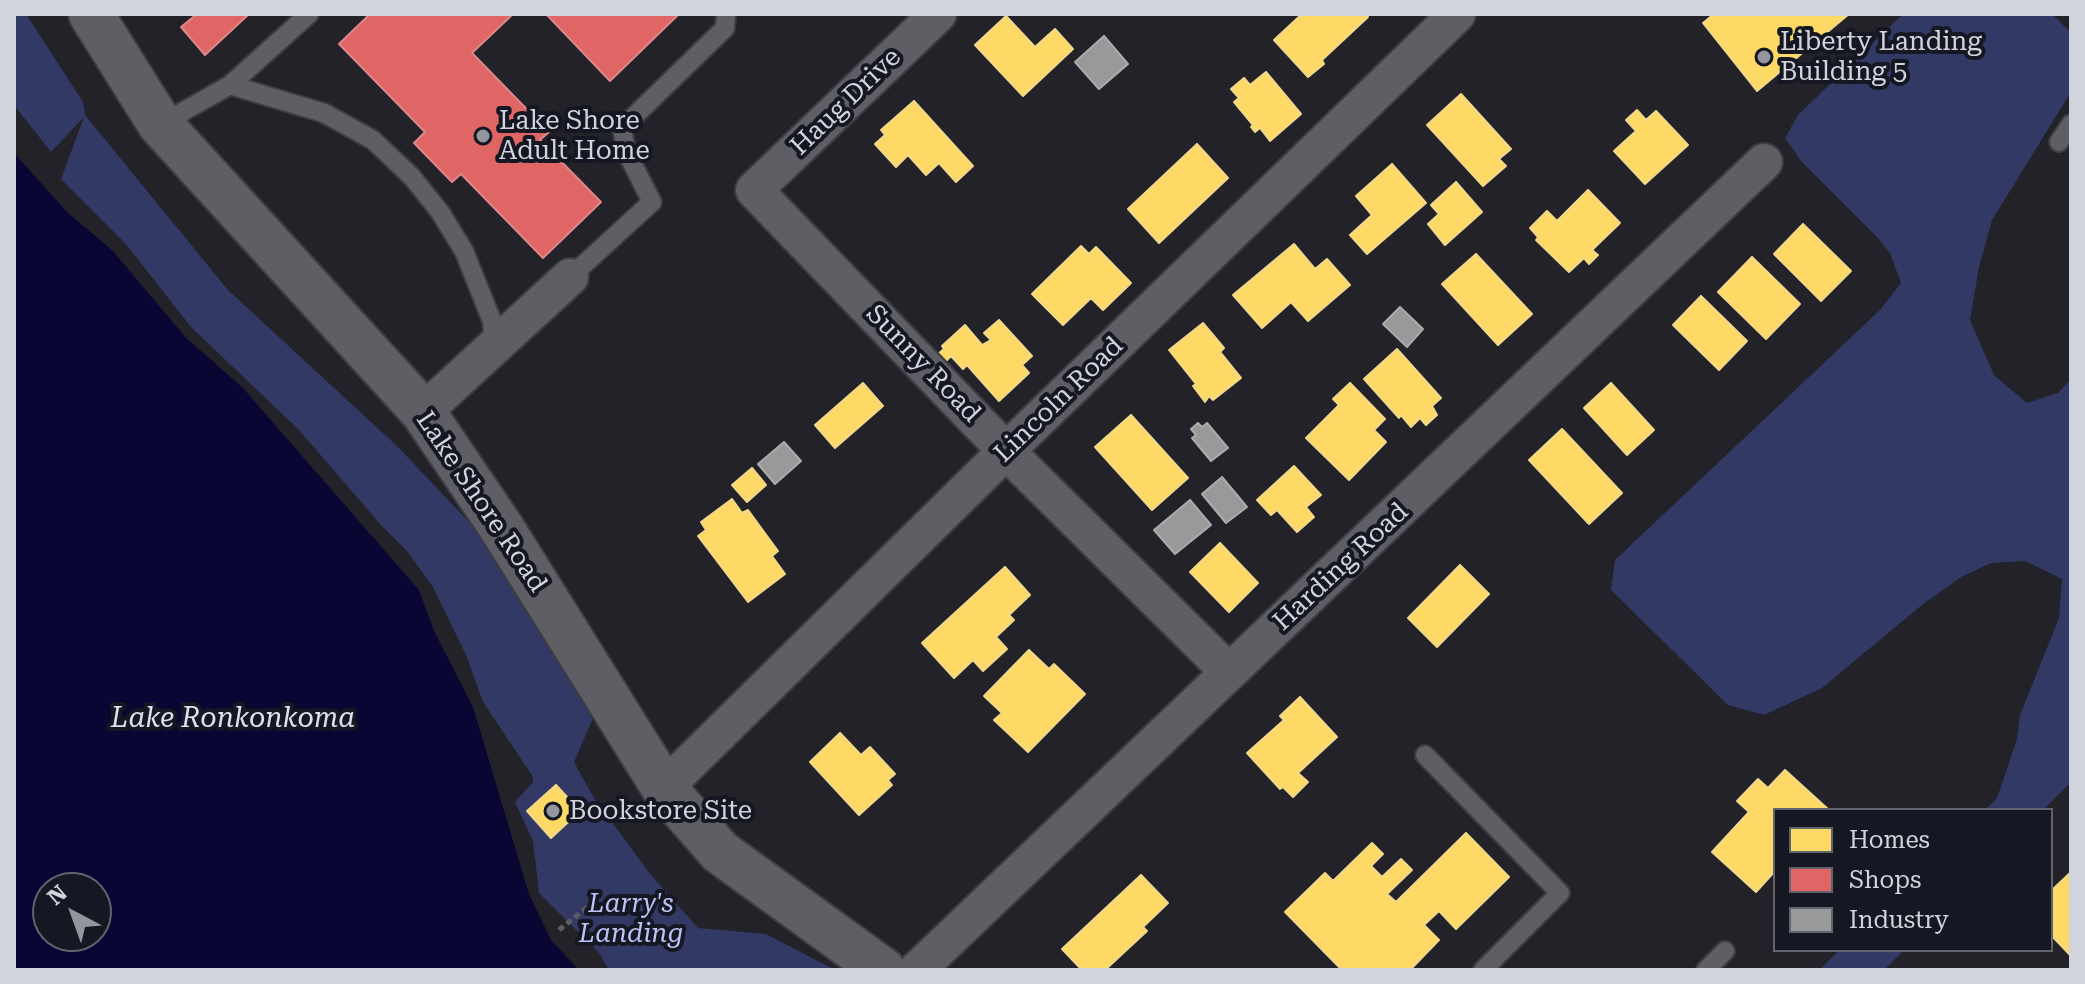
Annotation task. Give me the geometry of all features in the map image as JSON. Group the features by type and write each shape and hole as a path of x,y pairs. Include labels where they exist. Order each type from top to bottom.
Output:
{"street":[{"name":"Lake Shore Road","path":"91,14 160,124 423,412 501,527 664,788 720,852 883,970"},
{"name":"Haug Drive","path":"754,190 938,14"},
{"name":"Lincoln Road","path":"664,788 1457,14"},
{"name":"Harding Road","path":"917,970 1764,162"},
{"name":"Sunny Road","path":"754,190 1006,451 1229,672"},
{"path":"423,412 570,277"}],"lane":[{"path":"160,124 230,85 309,14"},
{"path":"570,277 652,202 626,151 622,128 725,28 726,14"},
{"path":"230,85 324,113 373,140 412,177 440,212 464,251 492,321 494,344"},
{"path":"2059,142 2071,124"},
{"path":"1425,755 1560,893 1483,970"},
{"path":"1706,970 1725,951"}],"path":[{"path":"559,930 594,902"}],"green space":[{"name":"Larry's Landing","path":"14,14 26,14 83,102 85,115 228,290 398,447 489,543 556,642 593,718 574,762 594,798 651,875 698,928 766,934 835,970 609,970 599,953 539,893 533,841 515,802 533,782 533,777 483,702 466,655 433,587 407,551 299,430 191,327 125,243 61,179 84,117 51,152 14,105"},
{"path":"1903,14 2052,14 2071,33 2071,92 1992,220 1979,267 1970,320 1994,375 2027,403 2058,393 2071,379 2071,782 2045,808 1987,808 1997,798 2017,739 2020,715 2059,618 2062,579 2025,561 1991,563 1961,577 1922,605 1822,688 1764,715 1728,705 1611,590 1615,560 1880,310 1901,283 1890,253 1878,238 1802,162 1785,138 1798,115"},
{"path":"1838,952 1902,952 1884,970 1819,970"}],"water":[{"name":"Lake Ronkonkoma","path":"14,153 67,212 113,251 186,338 242,387 419,590 435,633 473,707 529,894 551,940 579,970 14,970"}],"building: Homes":[{"path":"1302,14 1365,14 1368,17 1308,77 1274,40"},
{"name":"Liberty Landing Building 5","path":"1714,14 1849,14 1757,91 1703,23"},
{"path":"1006,16 1035,47 1055,29 1073,49 1023,96 975,45"},
{"path":"1266,72 1301,114 1270,141 1260,128 1255,132 1251,127 1253,125 1234,102 1239,98 1231,89 1244,78 1250,85"},
{"path":"1461,94 1511,149 1499,159 1506,166 1483,186 1427,125"},
{"path":"914,101 973,166 956,182 939,163 926,175 908,155 896,167 875,144 885,135 881,130"},
{"path":"1637,110 1646,120 1656,111 1688,145 1645,184 1614,151 1636,131 1626,120"},
{"path":"1197,144 1228,178 1159,243 1128,209"},
{"path":"1392,164 1426,203 1367,254 1350,235 1372,215 1356,196"},
{"path":"1456,182 1482,212 1445,245 1428,224 1439,214 1431,205"},
{"path":"1588,190 1620,223 1592,250 1598,255 1589,264 1584,258 1569,272 1536,240 1538,237 1530,228 1547,211 1557,221"},
{"path":"1803,224 1851,271 1821,301 1774,254"},
{"path":"1294,244 1315,269 1327,259 1350,285 1308,321 1291,302 1262,328 1233,295"},
{"path":"1081,246 1089,254 1096,247 1131,283 1103,310 1091,298 1063,325 1032,294"},
{"path":"1476,254 1532,314 1498,345 1442,284"},
{"path":"1752,257 1800,304 1766,339 1718,292"},
{"path":"1701,296 1747,341 1719,370 1673,325"},
{"path":"999,320 1032,356 1022,365 1029,373 999,401 967,365 963,369 951,356 945,362 938,354 944,349 942,346 965,325 982,345 991,340 984,333"},
{"path":"1203,323 1224,348 1220,352 1241,378 1213,400 1209,396 1205,402 1193,386 1196,384 1169,350"},
{"path":"1397,349 1441,398 1432,406 1437,415 1426,425 1420,418 1411,427 1364,379"},
{"path":"863,383 883,406 835,448 815,425"},
{"path":"1350,383 1385,419 1374,430 1386,442 1349,480 1306,438 1339,405 1333,399"},
{"path":"1611,383 1654,430 1627,455 1584,408"},
{"path":"1131,415 1188,478 1152,510 1095,447"},
{"path":"1562,429 1622,493 1589,524 1529,460"},
{"path":"1294,466 1321,495 1306,507 1314,517 1297,532 1277,510 1271,515 1257,500"},
{"path":"752,468 766,485 747,502 732,485"},
{"path":"732,499 742,513 748,510 778,551 772,556 785,574 748,602 698,536 706,530 701,522"},
{"path":"1220,543 1258,583 1229,612 1190,572"},
{"path":"1460,565 1489,594 1437,647 1408,618"},
{"path":"1005,567 1030,595 1009,615 1014,620 996,637 1007,649 983,671 973,660 954,678 922,643"},
{"path":"1029,650 1049,669 1054,664 1085,694 1028,752 994,720 1002,713 984,696"},
{"path":"1300,697 1337,737 1298,773 1308,782 1293,797 1283,787 1280,789 1247,753 1284,720 1280,716"},
{"path":"840,733 861,755 870,747 895,774 888,780 892,785 859,815 810,762"},
{"path":"1785,770 1827,808 1773,808 1773,873 1756,892 1712,852 1749,812 1737,801 1758,779 1768,788"},
{"name":"Bookstore Site","path":"556,785 580,811 551,838 527,811"},
{"path":"1466,833 1509,877 1456,929 1439,911 1424,925 1439,940 1410,970 1342,970 1285,912 1325,873 1333,881 1372,843 1383,854 1371,866 1382,877 1401,859 1412,870 1387,894 1396,902"},
{"path":"2071,872 2071,956 2053,937 2053,889"},
{"path":"1141,875 1168,903 1143,927 1147,931 1105,970 1082,970 1062,949"}],"building: Shops":[{"path":"197,14 249,14 205,55 181,27"},
{"name":"Lake Shore Adult Home","path":"370,14 513,14 472,53 549,132 540,140 601,202 543,258 461,174 452,182 414,143 425,132 339,44"},
{"name":"Lake Shore Adult Home","path":"546,14 679,14 610,81"}],"building: Industry":[{"path":"1104,36 1128,64 1099,89 1075,62"},
{"path":"1400,307 1423,329 1407,347 1383,324"},
{"path":"1198,423 1202,427 1207,423 1228,448 1211,461 1192,438 1196,435 1191,429"},
{"path":"784,442 801,461 775,484 758,464"},
{"path":"1222,477 1247,507 1226,523 1202,494"},
{"path":"1190,500 1211,525 1175,554 1154,530"}],"place":[{"name":"Liberty Landing Building 5","path":"1764,57"},
{"name":"Lake Shore Adult Home","path":"483,136"},
{"name":"Bookstore Site","path":"553,811"}]}
